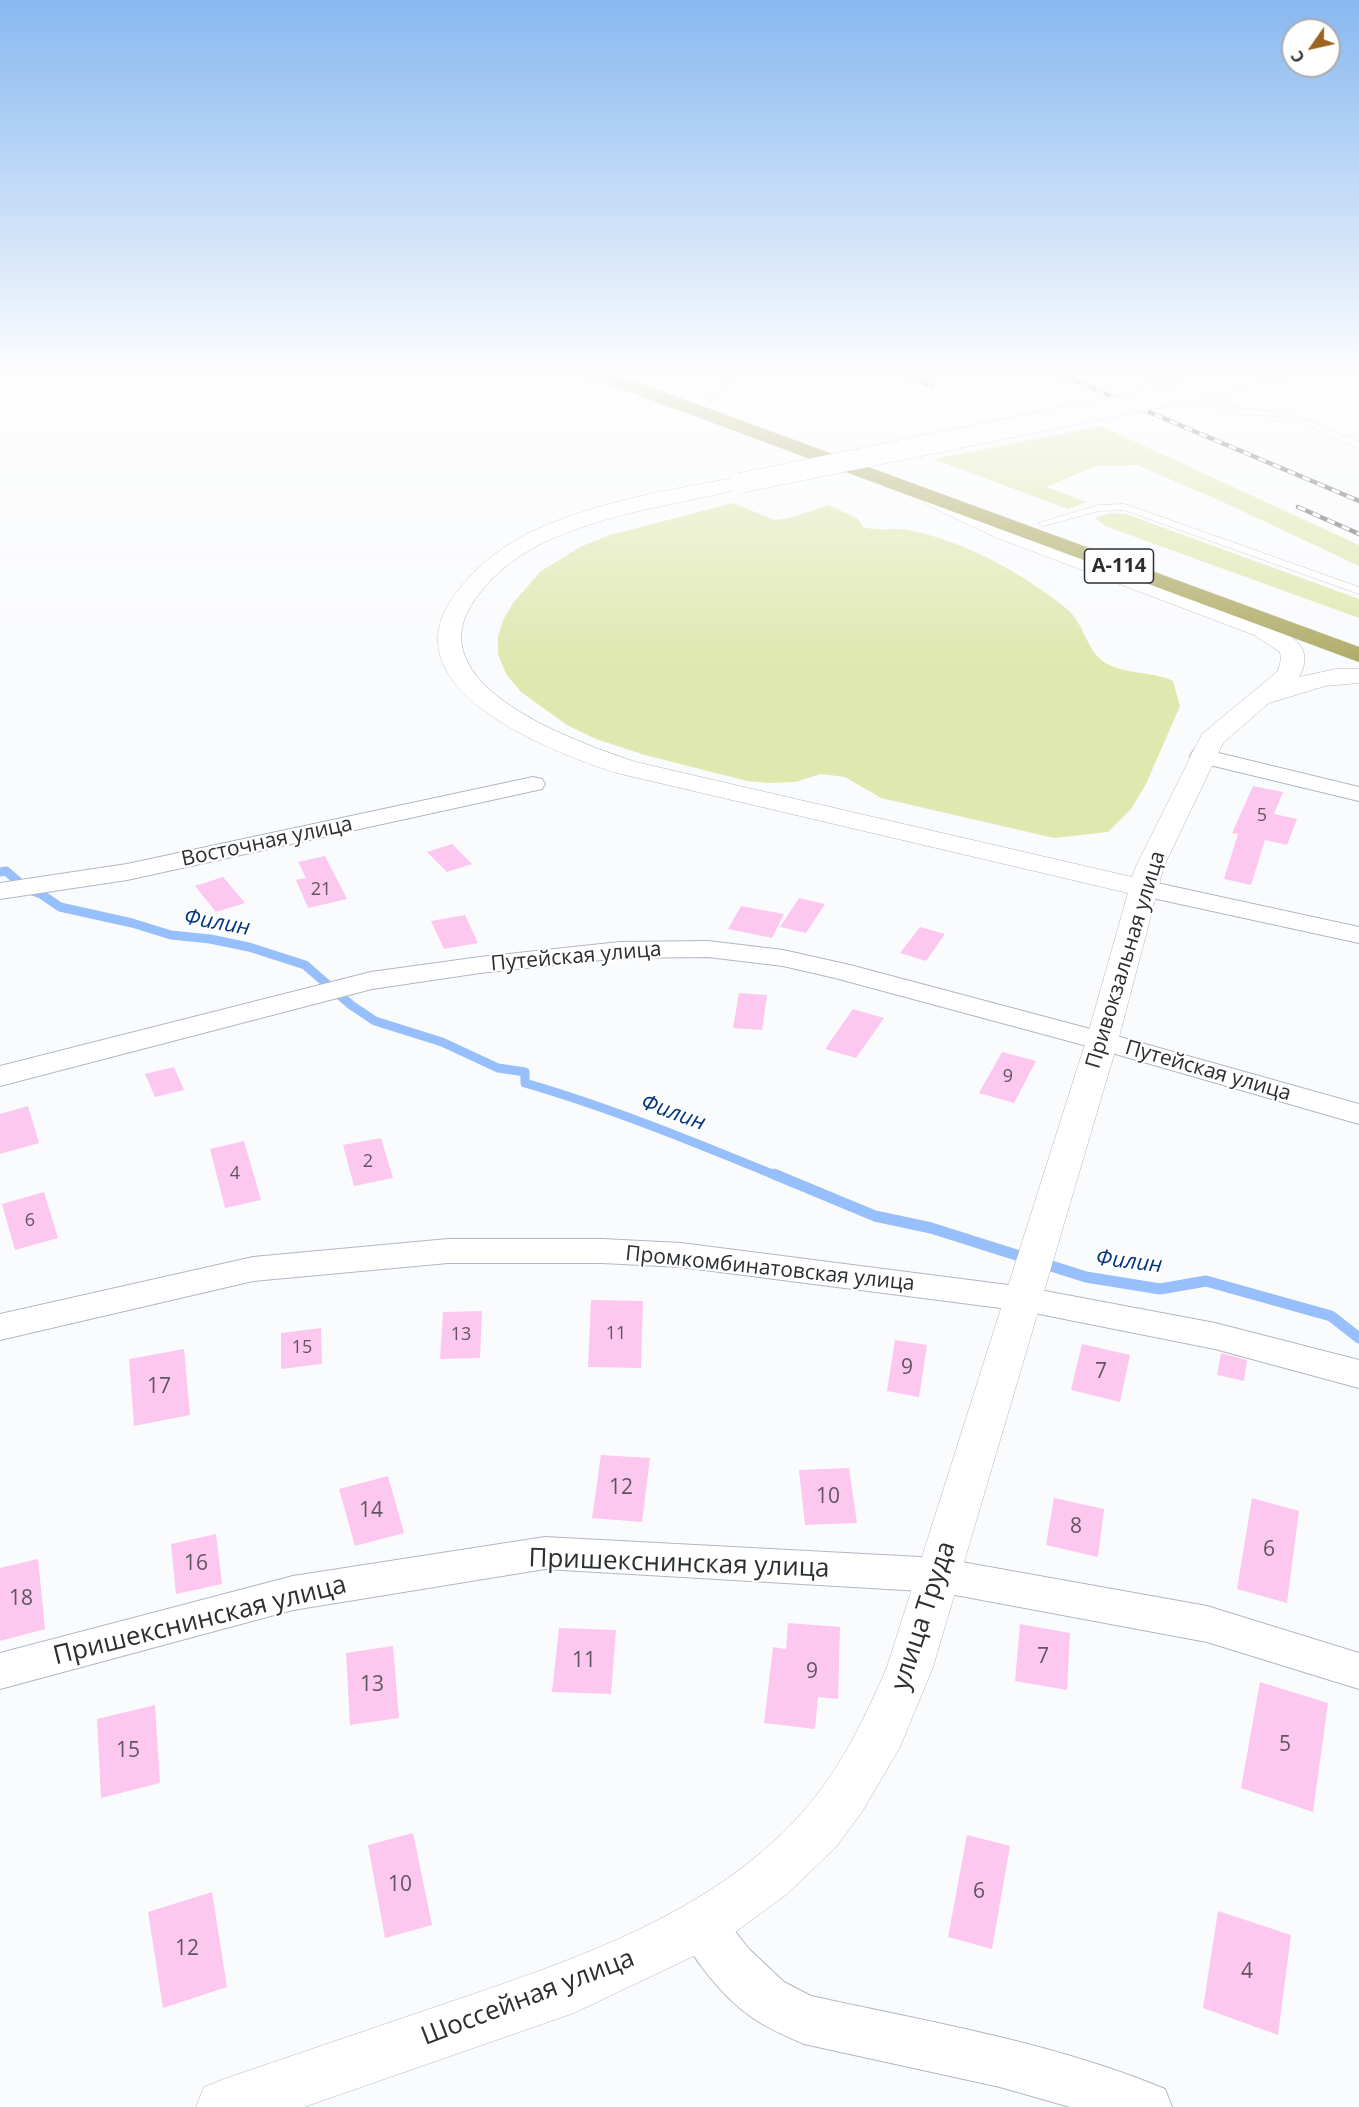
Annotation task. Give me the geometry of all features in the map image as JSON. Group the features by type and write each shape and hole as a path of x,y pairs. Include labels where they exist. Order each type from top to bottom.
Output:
{"highway":[{"name":"А-114","path":"857,469 1359,656"},
{"name":"А-114","path":"896,469 1359,637"}],"street":[{"path":"807,469 652,502 583,520 561,528 506,555 485,571 469,588 451,621 451,654 480,695 513,719 540,734 594,756 708,787 1143,888 1359,934"},
{"name":"Привокзальная улица","path":"894,483 1003,532 1251,626 1280,639 1290,648 1295,658 1294,666 1280,683 1211,740 1150,866 1102,1041 1032,1271"},
{"path":"1255,702 1314,679 1330,676 1359,676"},
{"path":"1202,756 1359,794"},
{"name":"Восточная улица","path":"2,891 127,872 533,784"},
{"name":"Путейская улица","path":"0,1076 371,981 480,965 620,950 718,950 783,958 840,971 1102,1041 1359,1114"},
{"name":"Промкомбинатовская улица","path":"0,1327 253,1269 448,1251 602,1251 1032,1271 1215,1336 1359,1374"},
{"name":"улица Труда","path":"701,1926 769,1877 818,1831 845,1796 883,1732 910,1667 1032,1271"},
{"name":"Пришекснинская улица","path":"0,1671 293,1593 545,1553 939,1575 1207,1624 1359,1671"},
{"path":"701,1926 732,1966 767,1999 804,2019 1000,2062 1082,2085 1147,2107"},
{"name":"Шоссейная улица","path":"224,2107 574,1986 701,1926"}],"lane":[{"path":"1043,523 1099,508 1125,507 1359,591"}],"green space":[{"path":"961,469 1088,469 1046,487 1087,502 1068,509"},
{"path":"1147,469 1195,469 1359,545 1359,566"},
{"path":"733,503 775,520 790,518 829,505 858,519 863,527 907,530 975,552 1032,583 1067,609 1078,622 1094,652 1107,664 1173,681 1180,706 1146,784 1131,809 1108,832 1054,838 881,798 845,777 821,774 795,782 747,781 645,755 596,739 567,725 521,692 506,674 498,654 498,637 503,620 513,603 541,571 582,546 610,535"},
{"path":"1110,513 1126,514 1359,599 1359,618 1105,526 1095,518"}],"building":[{"path":"1253,786 1283,792 1274,814 1297,819 1287,845 1265,840 1251,885 1224,879 1238,834 1232,833"},
{"path":"452,844 472,864 447,872 427,852"},
{"path":"325,856 347,899 308,908 296,880 306,878 298,862"},
{"path":"223,877 245,903 216,912 195,886"},
{"path":"799,898 825,904 806,933 780,927"},
{"path":"741,906 784,914 772,938 728,929"},
{"path":"465,915 478,943 444,949 431,921"},
{"path":"920,927 945,934 926,961 900,953"},
{"path":"739,993 767,995 762,1030 733,1028"},
{"path":"853,1009 884,1018 856,1058 825,1049"},
{"path":"1002,1052 1036,1061 1014,1103 979,1093"},
{"path":"174,1067 184,1090 155,1097 145,1074"},
{"path":"28,1106 39,1143 0,1154 0,1114"},
{"path":"381,1138 393,1178 354,1186 343,1145"},
{"path":"244,1141 261,1200 225,1208 210,1149"},
{"path":"44,1192 58,1238 15,1250 2,1204"},
{"path":"591,1300 643,1301 641,1368 588,1367"},
{"path":"482,1311 480,1358 440,1359 443,1312"},
{"path":"321,1328 322,1364 281,1369 281,1333"},
{"path":"895,1340 927,1345 919,1397 887,1391"},
{"path":"1082,1344 1130,1355 1120,1402 1071,1390"},
{"path":"184,1349 190,1415 134,1426 129,1359"},
{"path":"1221,1353 1247,1360 1244,1381 1217,1375"},
{"path":"601,1455 650,1458 642,1522 592,1518"},
{"path":"849,1468 857,1523 805,1525 799,1470"},
{"path":"388,1476 404,1533 355,1546 339,1489"},
{"path":"1054,1498 1104,1509 1098,1557 1046,1545"},
{"path":"1252,1498 1299,1511 1287,1603 1237,1589"},
{"path":"216,1534 222,1584 176,1594 171,1544"},
{"path":"38,1559 45,1629 0,1641 0,1568"},
{"path":"788,1623 840,1627 838,1699 818,1697 815,1729 764,1723 773,1647 786,1649"},
{"path":"1020,1624 1070,1633 1067,1690 1015,1681"},
{"path":"559,1628 616,1630 611,1694 552,1692"},
{"path":"393,1646 399,1718 350,1725 346,1653"},
{"path":"1260,1682 1328,1703 1313,1812 1241,1788"},
{"path":"155,1705 160,1783 101,1798 97,1719"},
{"path":"413,1833 432,1925 385,1938 368,1845"},
{"path":"967,1835 1010,1846 992,1949 948,1937"},
{"path":"212,1892 227,1987 163,2008 148,1912"},
{"path":"1218,1911 1291,1935 1278,2035 1203,2008"}],"waterway":[{"name":"Филин","path":"0,872 6,871 27,889 41,894 60,907 132,923 171,935 210,939 249,947 305,965 351,1005 375,1021 442,1042 498,1068 525,1072 525,1083 621,1114 777,1176"},
{"name":"Филин","path":"774,1174 875,1216 931,1228 1086,1277 1160,1289 1206,1281 1331,1316 1359,1338"}],"railway":[{"path":"1284,469 1359,501"},
{"path":"1298,507 1359,534"}]}
